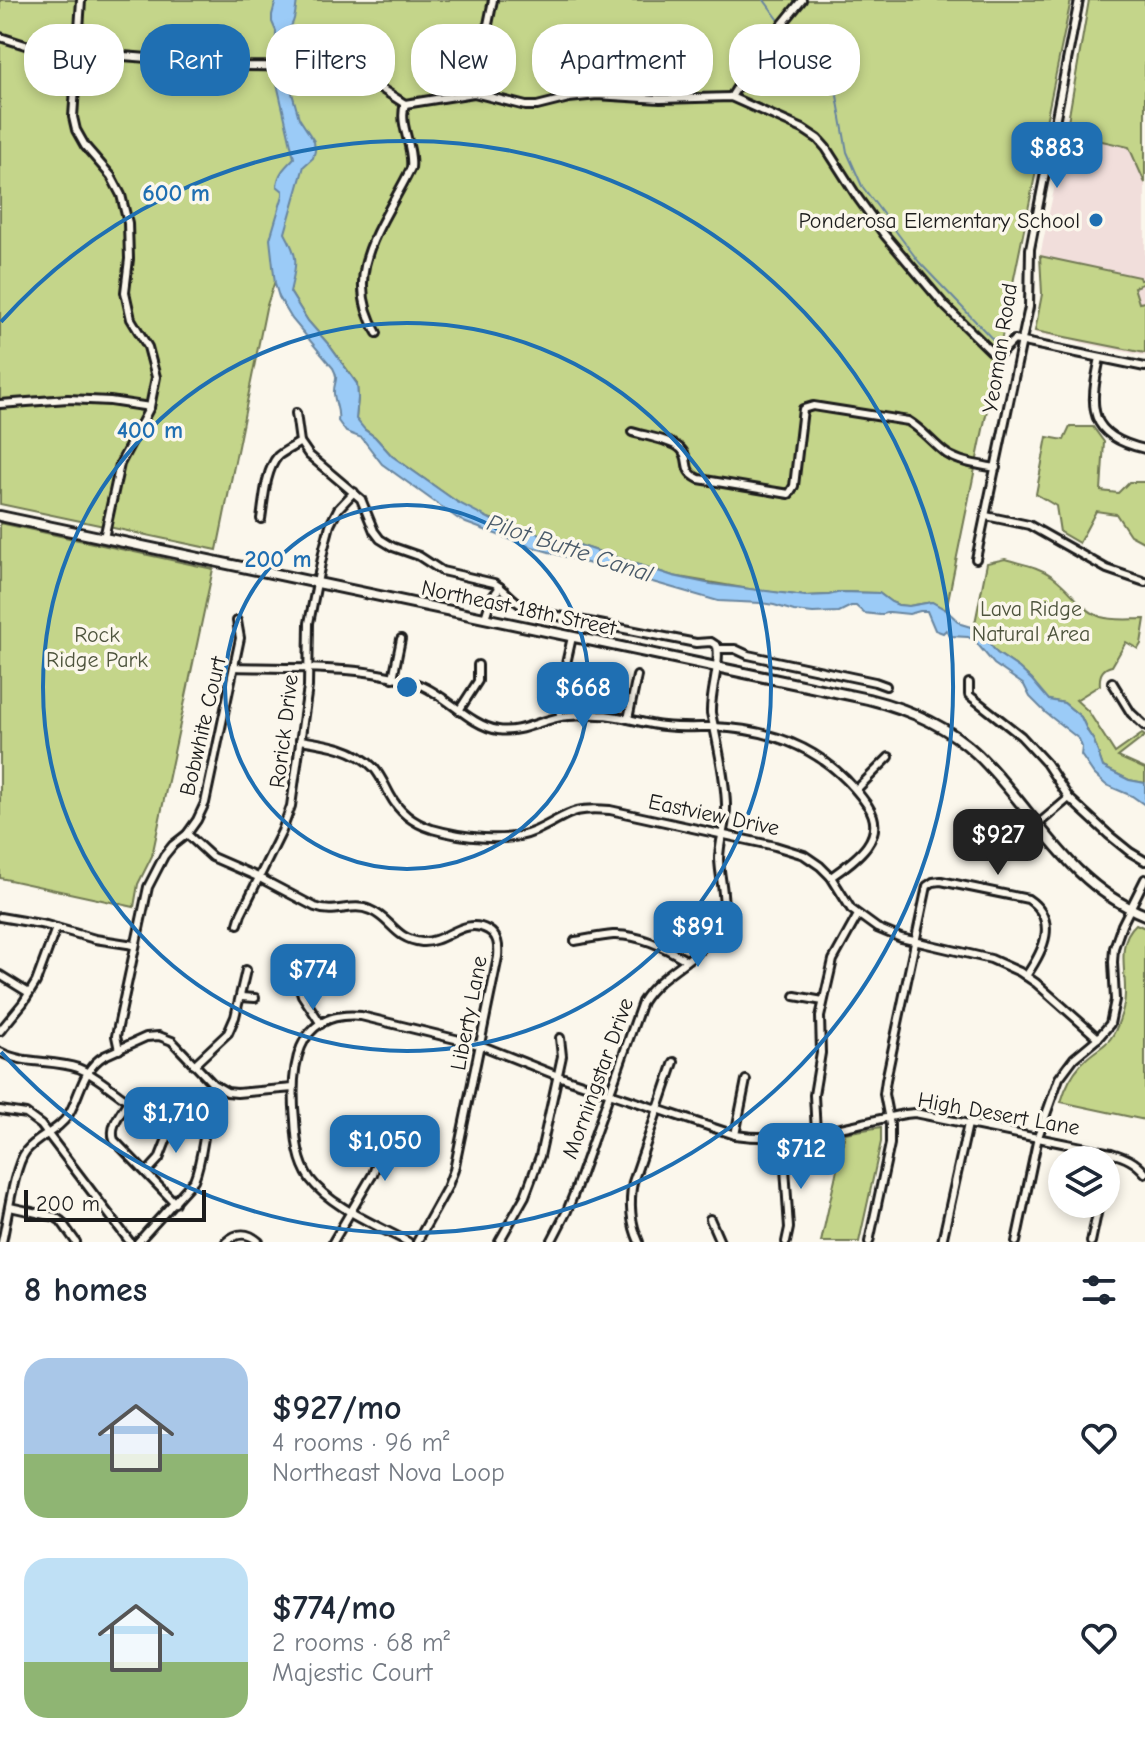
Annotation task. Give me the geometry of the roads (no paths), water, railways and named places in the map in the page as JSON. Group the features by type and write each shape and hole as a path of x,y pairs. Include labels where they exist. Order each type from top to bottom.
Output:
{"main road":[{"name":"Northeast 18th Street","path":"0,516 887,704 948,731 976,753 1085,879 1145,915"}],"street":[{"path":"80,24 81,0"},
{"path":"488,24 493,0"},
{"path":"731,97 759,53 802,0"},
{"name":"Yeoman Road","path":"976,559 1022,342 1030,295 1032,238 1079,0"},
{"path":"0,37 24,45"},
{"path":"124,56 245,66 333,67 365,78 405,104 455,96"},
{"path":"486,96 526,106 597,95 660,99 731,97 803,129 818,139 884,234 945,306 991,351 1001,353 1011,342 1022,342 1145,367"},
{"path":"75,96 73,117 76,130 85,146 111,176 121,195 128,223 129,259 125,292 131,319 148,347 156,377 150,407 120,464 104,538"},
{"path":"377,333 363,302 361,281 374,239 411,168 412,156 403,118 405,104"},
{"path":"1100,358 1093,390 1097,417 1112,436 1126,445 1145,449"},
{"path":"0,404 68,399 150,407"},
{"path":"632,432 679,446 685,454 690,475 699,479 789,494 794,486 803,409 813,406 908,421 956,459 996,468"},
{"path":"296,413 300,442 309,455 354,492 366,508 374,531 387,544 419,556 442,571 487,580 500,587 515,602 533,611 696,643 711,642 718,649 735,649 748,655 886,686"},
{"path":"261,519 273,464 279,455 300,442"},
{"name":"Rorick Drive","path":"238,924 288,816 310,669 309,623 317,583 330,525 338,509 354,492"},
{"path":"986,516 1029,525 1107,569 1145,582"},
{"path":"485,618 491,599 500,587"},
{"name":"Bobwhite Court","path":"119,1050 116,1036 148,887 155,871 173,845 187,834 205,803 240,638 237,621"},
{"path":"560,717 559,695 572,637"},
{"path":"393,678 401,639"},
{"name":"Morningstar Drive","path":"551,1242 575,1191 642,1002 658,981 713,936 723,915 725,891 719,849 726,805 711,713 718,649"},
{"path":"460,709 478,681 478,665"},
{"path":"234,667 359,672 393,678 422,686 479,723 501,730 514,730 560,717 599,715 664,726 714,727 768,735 803,747 832,766 871,810 872,837 866,850 831,877"},
{"path":"628,719 637,676"},
{"path":"1112,682 1131,713 1144,724"},
{"path":"969,683 969,695 1021,736 1046,763 1069,798 1109,835 1145,861"},
{"name":"Eastview Drive","path":"300,740 350,751 374,768 401,811 410,819 456,835 515,836 533,832 569,812 595,808 789,849 820,866 858,915 891,934 999,962 1026,976 1098,1038"},
{"path":"856,790 889,757"},
{"path":"1037,825 1069,798"},
{"name":"Liberty Lane","path":"187,834 212,857 325,911 354,907 371,910 394,930 412,940 433,941 473,926 489,930 496,937 498,957 454,1170 417,1242"},
{"path":"1016,1242 1038,1137 1063,1071 1110,1024 1115,1000 1114,948 1145,879"},
{"path":"869,1242 890,1144 884,1094 886,1080 927,886 941,881 1028,899 1040,910 1046,924 1043,948 1026,976"},
{"path":"816,1133 814,1095 821,1053 823,1001 833,960 858,915"},
{"path":"0,917 134,945"},
{"path":"0,1031 36,982 56,928"},
{"path":"575,941 630,936 686,960"},
{"path":"194,1065 228,1033 241,997 246,970"},
{"path":"0,975 29,993"},
{"path":"297,978 302,995 321,1024 312,1031 298,1052 293,1088 301,1162 308,1177 331,1199 408,1242"},
{"path":"795,996 823,1001"},
{"path":"241,997 255,998"},
{"name":"High Desert Lane","path":"321,1024 348,1015 361,1016 480,1045 558,1076 735,1135 783,1138 915,1113 1079,1146"},
{"path":"2,1242 22,1157 66,1118 97,1060 146,1037 159,1036 172,1041 219,1088 237,1093 293,1088"},
{"path":"499,1242 533,1176 545,1138 562,1056 560,1038"},
{"path":"0,1052 16,1059 73,1067 151,1112 206,1123"},
{"path":"639,1242 634,1230 630,1198 638,1165 674,1062"},
{"path":"735,1135 746,1080"},
{"path":"138,1242 194,1180 199,1168 206,1123 219,1088"},
{"path":"128,1101 112,1129 114,1140 175,1203"},
{"path":"0,1110 26,1114 41,1125 130,1242"},
{"path":"147,1172 159,1159 175,1118"},
{"path":"942,1242 968,1124"},
{"path":"783,1138 789,1228 786,1242"},
{"path":"333,1242 373,1174 385,1140"},
{"name":"High Desert Lane","path":"1120,1155 1136,1163 1145,1173"},
{"path":"10,1207 55,1217 76,1242"},
{"path":"1091,1242 1096,1218"},
{"path":"710,1219 720,1242"},
{"path":"226,1242 241,1234 250,1235 259,1242"}],"water":[{"path":"276,0 297,0 292,24 273,24"},
{"name":"Pilot Butte Canal","path":"280,96 293,96 299,118 314,141 315,151 313,158 304,166 285,233 295,262 290,292 308,321 357,384 356,419 392,456 457,502 494,521 673,576 805,596 841,592 879,593 898,605 932,602 961,624 981,633 997,653 1019,668 1049,700 1064,703 1081,717 1103,767 1129,780 1145,783 1145,805 1106,785 1081,755 1079,739 1046,713 1030,697 1024,685 994,664 975,641 968,637 950,636 946,630 943,633 935,630 927,611 880,615 864,613 851,606 839,612 813,613 761,603 718,601 525,545 466,523 382,464 362,438 346,432 338,421 333,368 292,319 275,284 270,239 283,195 277,186 282,170 294,158"}],"waterway":[{"path":"764,0 778,19"},
{"path":"837,96 847,152 862,186 919,262 999,346"}],"place":[{"name":"Ponderosa Elementary School","path":"1096,220"}],"park label":[{"name":"Lava Ridge Natural Area","path":"1031,620"},
{"name":"Rock Ridge Park","path":"97,646"}]}
